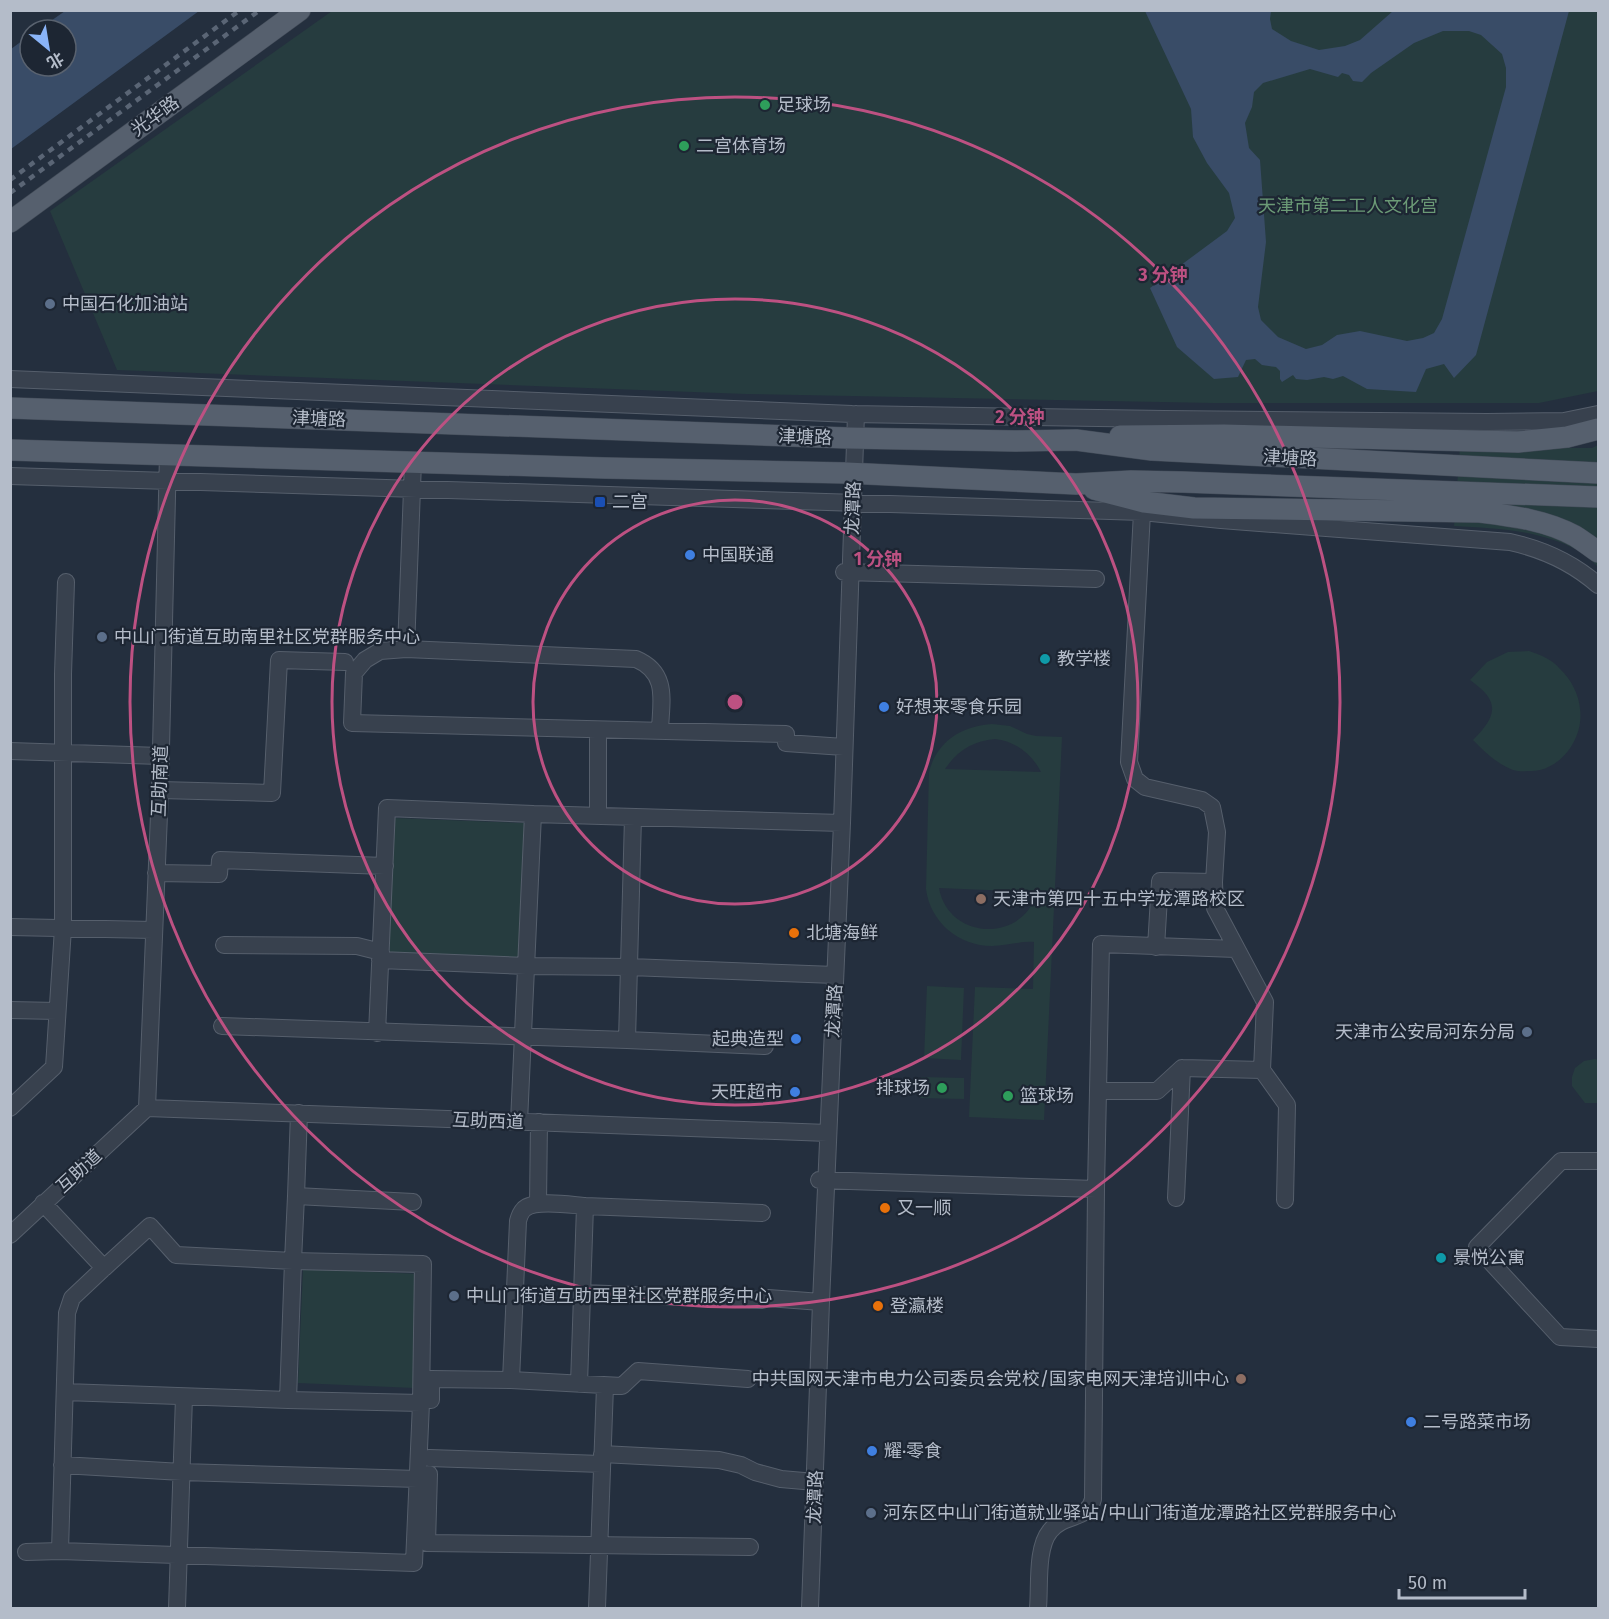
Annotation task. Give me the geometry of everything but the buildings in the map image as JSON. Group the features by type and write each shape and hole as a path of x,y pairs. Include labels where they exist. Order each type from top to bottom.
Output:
{"main road":[{"name":"光华路","path":"10,222 300,10"},
{"name":"津塘路","path":"10,408 852,438 1076,440 1152,450 1599,473"},
{"path":"1076,440 1132,435 1224,435 1518,442 1567,437 1599,429"},
{"name":"津塘路","path":"10,450 851,473 1076,484 1131,481 1194,482 1599,497"},
{"path":"1076,484 1143,507 1480,512 1516,516 1551,526 1574,536 1599,552"}],"street":[{"path":"10,380 852,414 1475,422 1564,421 1599,414"},
{"name":"龙潭路","path":"810,1608 817,1301 838,823 852,414"},
{"name":"互助南道","path":"147,1108 160,790 168,454"},
{"path":"406,650 413,462"},
{"path":"10,476 850,504 1143,507 1221,520 1510,542 1535,548 1570,565 1599,585"},
{"path":"1143,507 1129,762 1135,779 1145,787 1202,800 1212,807 1217,832 1215,908 1265,1002 1262,1070 1287,1104 1285,1200"},
{"path":"847,572 1096,579"},
{"path":"10,1108 54,1067 63,928 63,674 66,582"},
{"path":"660,730 661,686 658,677 653,668 636,659 406,650 380,651 365,660 354,673 352,723 786,734 786,743 841,746"},
{"path":"160,790 272,793 279,660 345,662"},
{"path":"597,730 598,816"},
{"path":"10,751 160,756"},
{"path":"377,1033 387,808 838,823"},
{"path":"519,1122 534,814"},
{"path":"627,1040 633,817"},
{"path":"156,873 219,874 220,860 385,866"},
{"path":"1156,947 1160,881 1214,882"},
{"path":"10,927 153,930"},
{"path":"1038,1608 1041,1551 1049,1532 1055,1525 1083,1514 1091,1508 1093,1499 1101,944 1236,949"},
{"path":"224,945 357,946 381,956 526,966 630,967 831,975"},
{"path":"10,1010 57,1011"},
{"path":"222,1026 765,1046"},
{"path":"1098,1091 1157,1091 1182,1068 1262,1070"},
{"path":"1176,1198 1182,1068"},
{"name":"互助西道","path":"147,1108 825,1133"},
{"name":"互助道","path":"10,1235 147,1108"},
{"path":"288,1400 299,1113"},
{"path":"538,1203 539,1122"},
{"path":"1599,1161 1561,1161 1477,1247 1560,1337 1599,1339"},
{"path":"823,1180 1096,1189"},
{"path":"296,1196 413,1202"},
{"path":"43,1203 104,1268"},
{"path":"511,1380 518,1221 524,1209 538,1203 762,1213"},
{"path":"579,1384 585,1206"},
{"path":"26,1552 60,1551 414,1563 421,1403 423,1264 293,1262 176,1255 150,1226 78,1292 69,1304 60,1551"},
{"path":"583,1293 817,1301"},
{"path":"748,1378 638,1371 622,1386 511,1380 431,1379 427,1544 750,1547"},
{"path":"597,1608 605,1386"},
{"path":"65,1392 421,1403"},
{"path":"177,1608 184,1397"},
{"path":"429,1458 719,1460 781,1479 812,1481"},
{"path":"62,1465 182,1472 418,1479"},
{"name":"龙潭路","path":"804,1608 812,1481"}],"green space":[{"name":"天津市第二工人文化宫","path":"332,11 1598,11 1598,391 1539,403 1213,403 746,394 117,370 50,211"},
{"path":"1598,445 1598,567 1580,552 1548,538 1517,531 1454,526 1460,447 1592,448"},
{"path":"1529,651 1546,658 1568,678 1578,698 1580,720 1574,741 1561,759 1543,769 1518,771 1496,761 1473,740 1487,723 1492,708 1487,695 1470,680 1487,662 1508,652"},
{"path":"981,725 1010,726 1036,736 1062,737 1044,1120 969,1117 975,987 1033,989 1034,942 992,946 968,942 948,930 940,922 933,912 926,889 929,772 938,752 952,737","holes":["995,739 1009,742 1022,750 1041,772 945,769 966,748","939,888 1036,892 1037,892 1029,909 1017,921 1002,927 986,929 970,926 956,918 945,905"]},
{"path":"394,818 524,823 520,960 389,955"},
{"path":"927,986 964,988 961,1060 924,1058"},
{"path":"1598,1060 1598,1103 1585,1103 1572,1086 1572,1077 1575,1068 1584,1061"},
{"name":"排球场","path":"921,1077 964,1078 964,1099 920,1098"},
{"path":"303,1269 420,1274 415,1388 298,1383"}],"water":[{"path":"65,11 199,11 11,149 11,49 18,44 18,78 78,78 78,18 55,18"},
{"path":"1145,11 1271,11 1272,29 1291,41 1319,50 1345,46 1360,40 1393,11 1569,11 1476,355 1454,378 1444,364 1426,369 1416,392 1367,389 1343,376 1333,379 1324,377 1307,380 1296,379 1293,375 1282,382 1280,371 1276,367 1262,365 1255,359 1246,360 1238,377 1214,379 1177,347 1150,288 1227,231 1235,218 1229,193 1207,163 1193,137 1191,109","holes":["1443,31 1469,31 1481,35 1502,54 1506,68 1506,87 1442,319 1434,333 1407,341 1360,331 1337,335 1322,345 1306,349 1278,337 1261,320 1258,307 1266,242 1260,160 1249,148 1245,123 1252,107 1254,92 1263,83 1310,69 1338,77 1342,73 1349,75 1353,81 1362,82 1371,73 1414,43"]}],"railway":[{"path":"10,180 240,10"},
{"path":"10,193 260,10"}],"place":[{"name":"足球场","path":"765,105"},
{"name":"二宫体育场","path":"684,146"},
{"name":"中国石化加油站","path":"50,304"},
{"name":"二宫","path":"600,502"},
{"name":"中国联通","path":"690,555"},
{"name":"中山门街道互助南里社区党群服务中心","path":"102,637"},
{"name":"教学楼","path":"1045,659"},
{"name":"好想来零食乐园","path":"884,707"},
{"name":"天津市第四十五中学龙潭路校区","path":"981,899"},
{"name":"北塘海鲜","path":"794,933"},
{"name":"天津市公安局河东分局","path":"1527,1032"},
{"name":"起典造型","path":"796,1039"},
{"name":"排球场","path":"942,1088"},
{"name":"天旺超市","path":"795,1092"},
{"name":"篮球场","path":"1008,1096"},
{"name":"又一顺","path":"885,1208"},
{"name":"景悦公寓","path":"1441,1258"},
{"name":"中山门街道互助西里社区党群服务中心","path":"454,1296"},
{"name":"登瀛楼","path":"878,1306"},
{"name":"中共国网天津市电力公司委员会党校/国家电网天津培训中心","path":"1241,1379"},
{"name":"二号路菜市场","path":"1411,1422"},
{"name":"耀·零食","path":"872,1451"},
{"name":"河东区中山门街道就业驿站/中山门街道龙潭路社区党群服务中心","path":"871,1513"}]}
